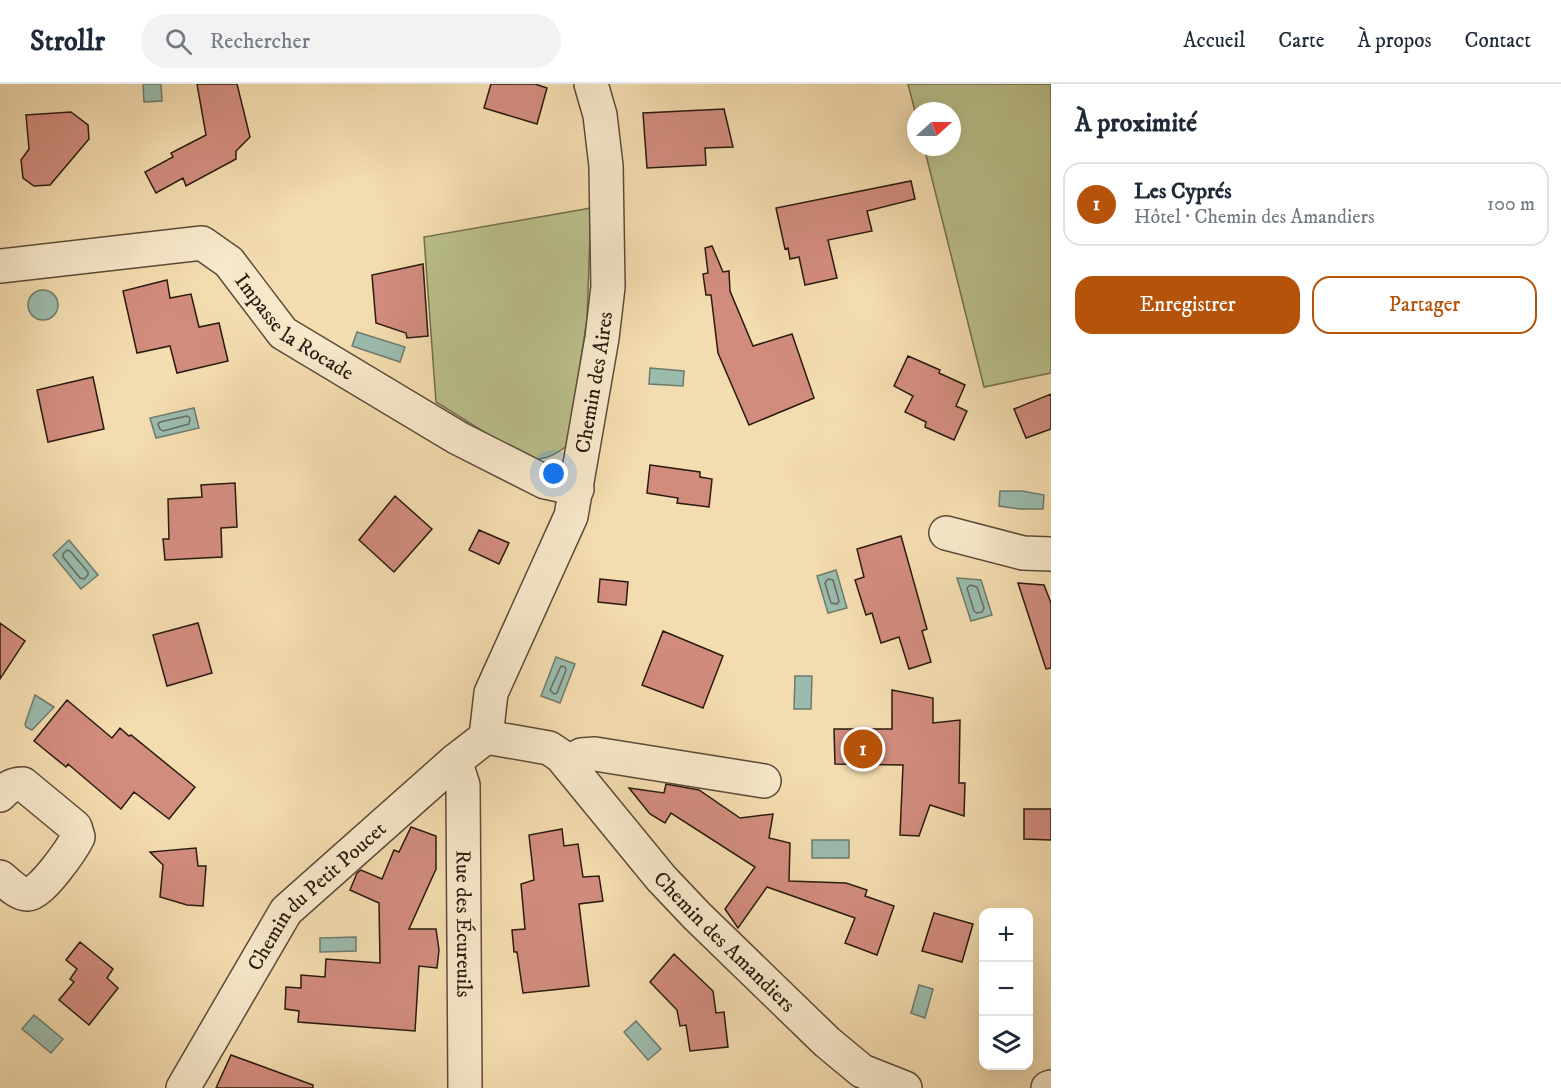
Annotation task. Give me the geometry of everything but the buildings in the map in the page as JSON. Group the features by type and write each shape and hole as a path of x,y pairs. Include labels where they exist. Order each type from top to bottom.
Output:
{"street":[{"name":"Chemin des Aires","path":"486,738 491,693 571,516 602,338 608,287 605,148 600,115 591,84"},
{"name":"Impasse la Rocade","path":"0,266 202,243 229,262 284,333 458,438 545,482 577,489"},
{"path":"946,533 1023,553 1051,554"},
{"name":"Chemin du Petit Poucet","path":"183,1088 286,911 455,761 486,738"},
{"name":"Chemin des Amandiers","path":"486,738 549,748 561,756 661,879 827,1042 862,1071 905,1088"},
{"path":"568,764 581,755 595,754 764,782"},
{"name":"Rue des Écureuils","path":"455,761 463,784 465,1088"},
{"path":"0,795 14,784 23,784 75,827 78,837 73,848 38,890 28,894 18,891 0,877"}],"green space":[{"path":"908,84 1051,84 1051,373 984,387 926,156 961,156 961,102 913,102"},
{"path":"591,208 587,319 568,445 549,456 528,459 436,402 424,237"}],"water":[{"path":"143,84 161,84 162,101 144,102"},
{"path":"43,290 49,291 57,299 57,311 49,319 43,320 37,319 29,311 28,305 29,299 37,291"},
{"path":"357,332 405,347 400,362 352,346"},
{"path":"650,368 684,371 683,386 649,384"},
{"path":"194,408 199,428 156,438 150,418"},
{"path":"1000,491 1022,491 1044,495 1043,509 999,506"},
{"path":"69,540 98,575 81,589 53,555"},
{"path":"836,570 847,608 828,613 817,576"},
{"path":"957,578 981,580 992,615 971,621"},
{"path":"556,657 575,664 560,703 541,696"},
{"path":"795,676 812,676 811,709 794,709"},
{"path":"35,695 54,707 32,730 25,724"},
{"path":"812,840 849,840 849,858 812,858"},
{"path":"356,937 356,951 320,952 320,938"},
{"path":"919,985 933,989 925,1018 911,1013"},
{"path":"34,1015 63,1039 51,1053 22,1029"},
{"path":"636,1021 661,1049 648,1060 624,1032"}],"place":[{"name":"Les Cyprés","path":"863,749"}]}
